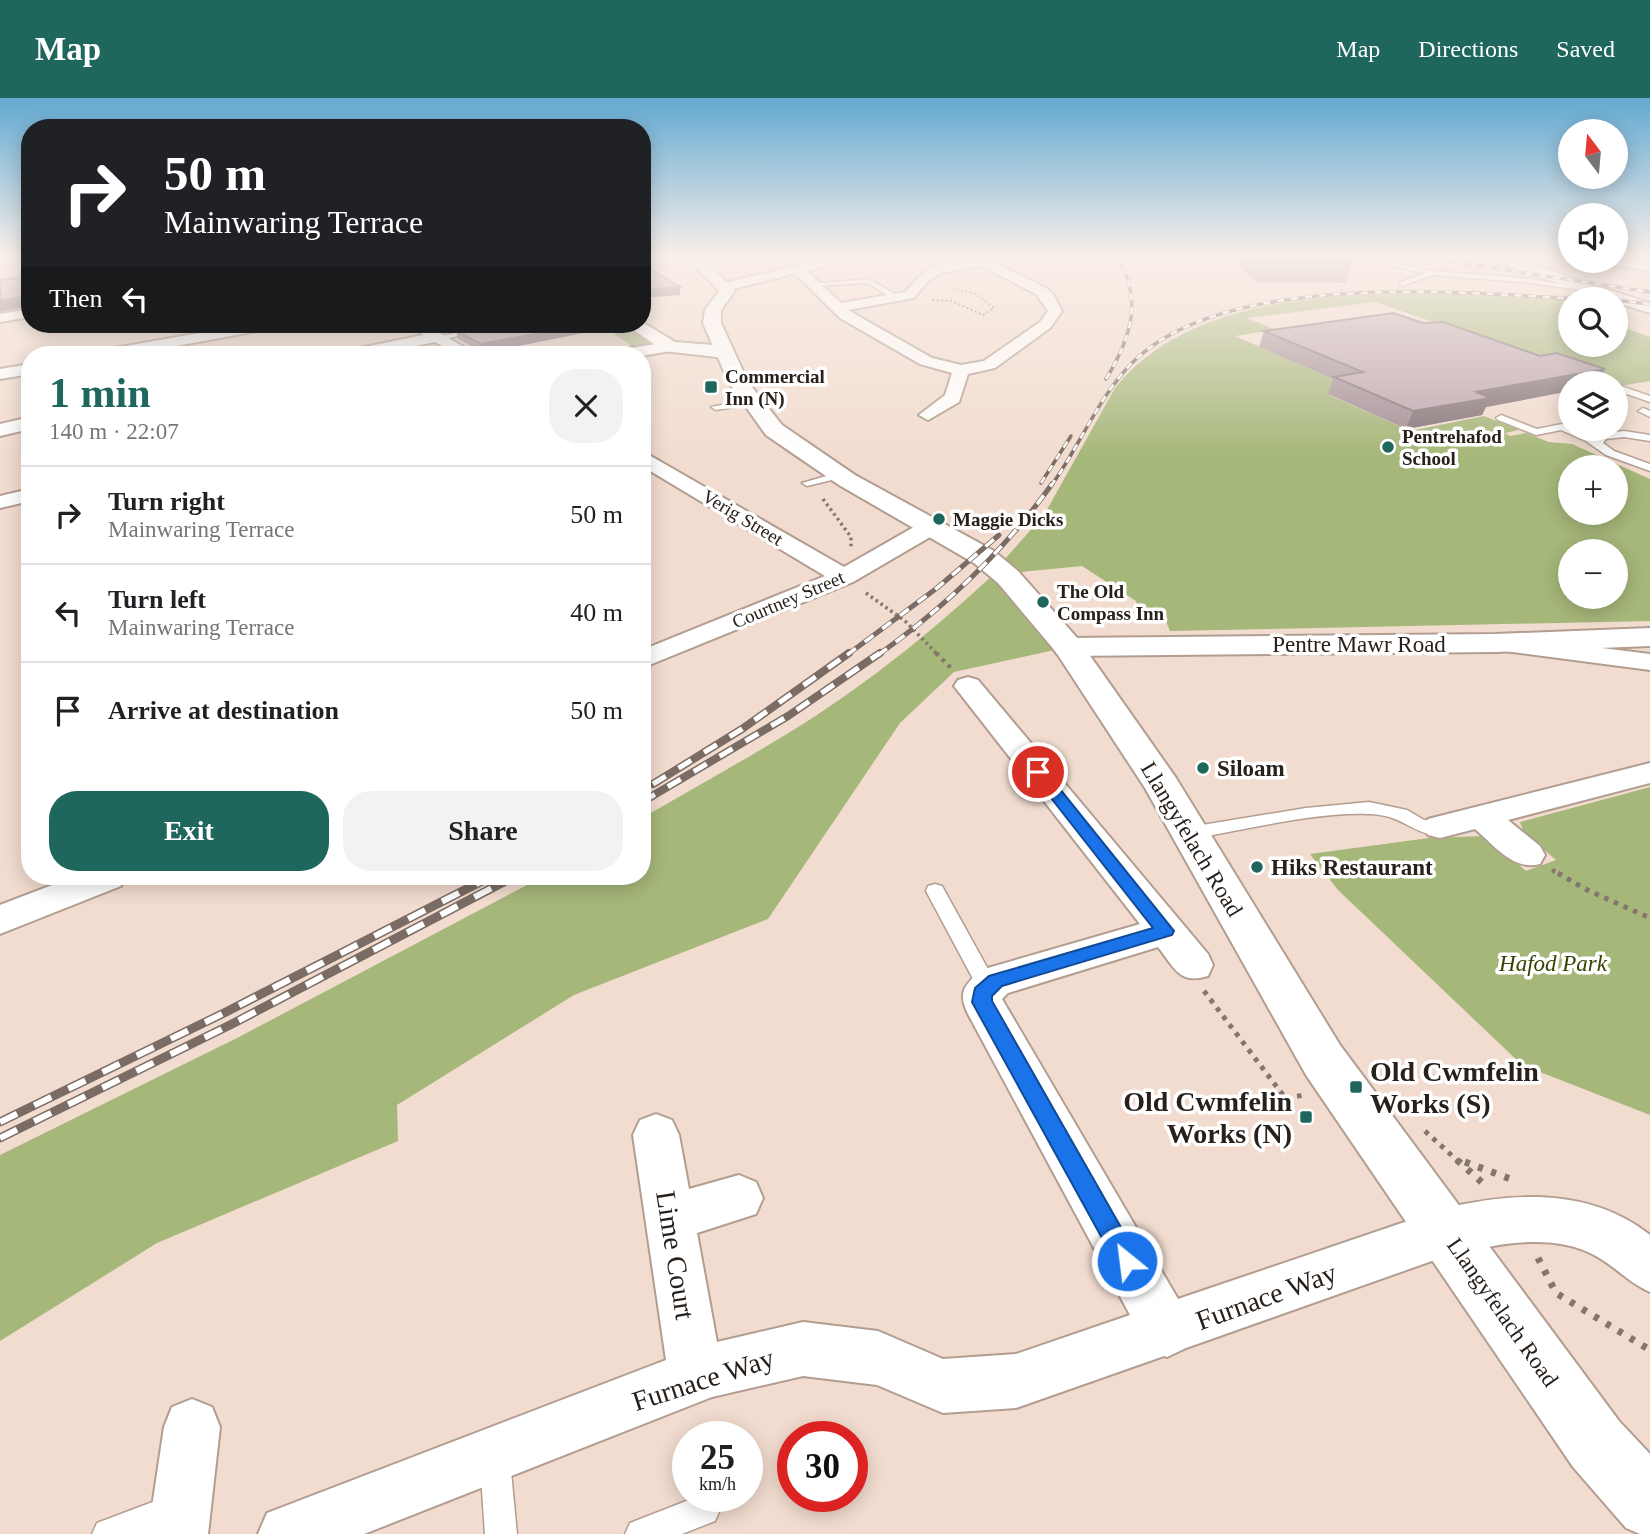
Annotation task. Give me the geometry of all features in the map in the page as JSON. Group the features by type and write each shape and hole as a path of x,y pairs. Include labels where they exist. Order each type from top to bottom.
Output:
{"main road":[{"name":"Llangyfelach Road","path":"714,323 739,383 785,440 929,528 984,557 1009,578 1068,647 1163,788 1323,1060 1596,1444 1650,1504"},
{"path":"648,333 670,347 724,352"},
{"name":"Pentre Mawr Road","path":"1068,647 1496,643 1650,637"}],"street":[{"path":"861,323 926,361 961,370 989,366 1046,323"},
{"path":"147,346 211,333"},
{"path":"431,333 454,346"},
{"path":"394,346 438,337"},
{"path":"651,350 670,347"},
{"path":"0,374 21,370"},
{"path":"928,415 959,399 961,370"},
{"path":"0,430 21,425"},
{"name":"Verig Street","path":"651,462 844,577"},
{"path":"0,502 21,497"},
{"name":"Courtney Street","path":"651,656 844,577 929,528"},
{"path":"1496,643 1650,662"},
{"path":"968,686 1194,965"},
{"path":"1440,827 1650,772"},
{"path":"1482,817 1528,855"},
{"path":"0,920 88,885"},
{"path":"1165,931 1014,975 987,986 982,994 982,1002 1167,1331"},
{"name":"Lime Court","path":"656,1135 696,1376"},
{"path":"670,1217 739,1198"},
{"name":"Furnace Way","path":"288,1534 696,1376 803,1349 878,1359 943,1386 1016,1381 1167,1331 1446,1232 1490,1221 1548,1218 1608,1236 1650,1267"},
{"path":"180,1520 192,1427"}],"lane":[{"path":"438,337 460,333"},
{"path":"1628,391 1650,399"},
{"path":"716,407 752,402"},
{"path":"1501,418 1536,432 1562,427 1598,443 1610,453 1650,468"},
{"path":"1628,434 1650,429"},
{"path":"1628,435 1650,438"},
{"path":"807,483 839,475"},
{"path":"1189,833 1306,814 1369,808 1401,814 1420,826 1440,827"},
{"path":"935,891 987,986"},
{"path":"495,1454 501,1534"},
{"path":"640,1534 699,1512"},
{"path":"108,1534 180,1520"}],"path":[{"path":"821,496 851,537 851,556 844,577 905,621 968,686"},
{"path":"1528,855 1585,889 1650,918"},
{"path":"1194,965 1195,981 1286,1098 1342,1087"},
{"path":"1461,1161 1518,1220 1556,1293 1650,1350"}],"green space":[{"name":"Pentrehafod School","path":"1210,323 1259,323 1276,330 1235,336 1351,387 1329,395 1410,431 1484,416 1519,430 1505,433 1510,436 1526,433 1549,442 1572,444 1597,455 1558,455 1558,525 1628,525 1628,469 1650,479 1650,621 1170,631 1163,614 1139,617 1136,601 1082,566 1012,573 1004,560 1044,515 1115,388 1149,355 1189,331"},
{"name":"Pentrehafod School","path":"1436,323 1558,323 1558,357 1628,357 1628,329 1650,337 1650,381 1628,385 1628,371 1576,371"},
{"path":"613,333 638,333 652,342 652,345 632,346"},
{"path":"999,569 1068,647 954,672 900,723 768,919 574,995 397,1105 398,1141 157,1243 0,1341 0,1155 239,1037 527,885 651,885 651,813 829,707 953,611"},
{"name":"Hafod Park","path":"1650,787 1650,1115 1522,1065 1338,890 1310,854 1429,838 1484,836 1526,871 1556,860 1524,833 1520,822"}],"building":[{"path":"1321,323 1446,323 1540,356 1557,353 1558,357 1569,357 1605,369 1558,371 1558,377 1476,392 1490,398 1413,411 1334,377 1363,372 1264,331"},
{"path":"460,333 540,333 481,344"}],"railway":[{"path":"1106,379 1122,349 1130,323"},
{"path":"1051,486 1099,406 1133,362 1174,333 1199,323"},
{"path":"1041,483 1071,436"},
{"path":"878,655 926,618 972,577 1014,532 1052,484"},
{"path":"847,655 937,588 999,535"},
{"path":"653,784 742,729 849,653"},
{"path":"651,797 788,716 880,653"},
{"path":"0,1122 224,1013 474,885"},
{"path":"0,1138 230,1025 498,885"}],"place":[{"name":"Commercial Inn (N)","path":"711,387"},
{"name":"Pentrehafod School","path":"1388,447"},
{"name":"Maggie Dicks","path":"939,519"},
{"name":"The Old Compass Inn","path":"1043,602"},
{"name":"Siloam","path":"1203,768"},
{"name":"Hiks Restaurant","path":"1257,867"},
{"name":"Old Cwmfelin Works (S)","path":"1356,1087"},
{"name":"Old Cwmfelin Works (N)","path":"1306,1117"}],"route":[{"path":"1038,772 1143,900 1165,931 995,981 987,986 982,994 982,1002 1127,1261"}]}
